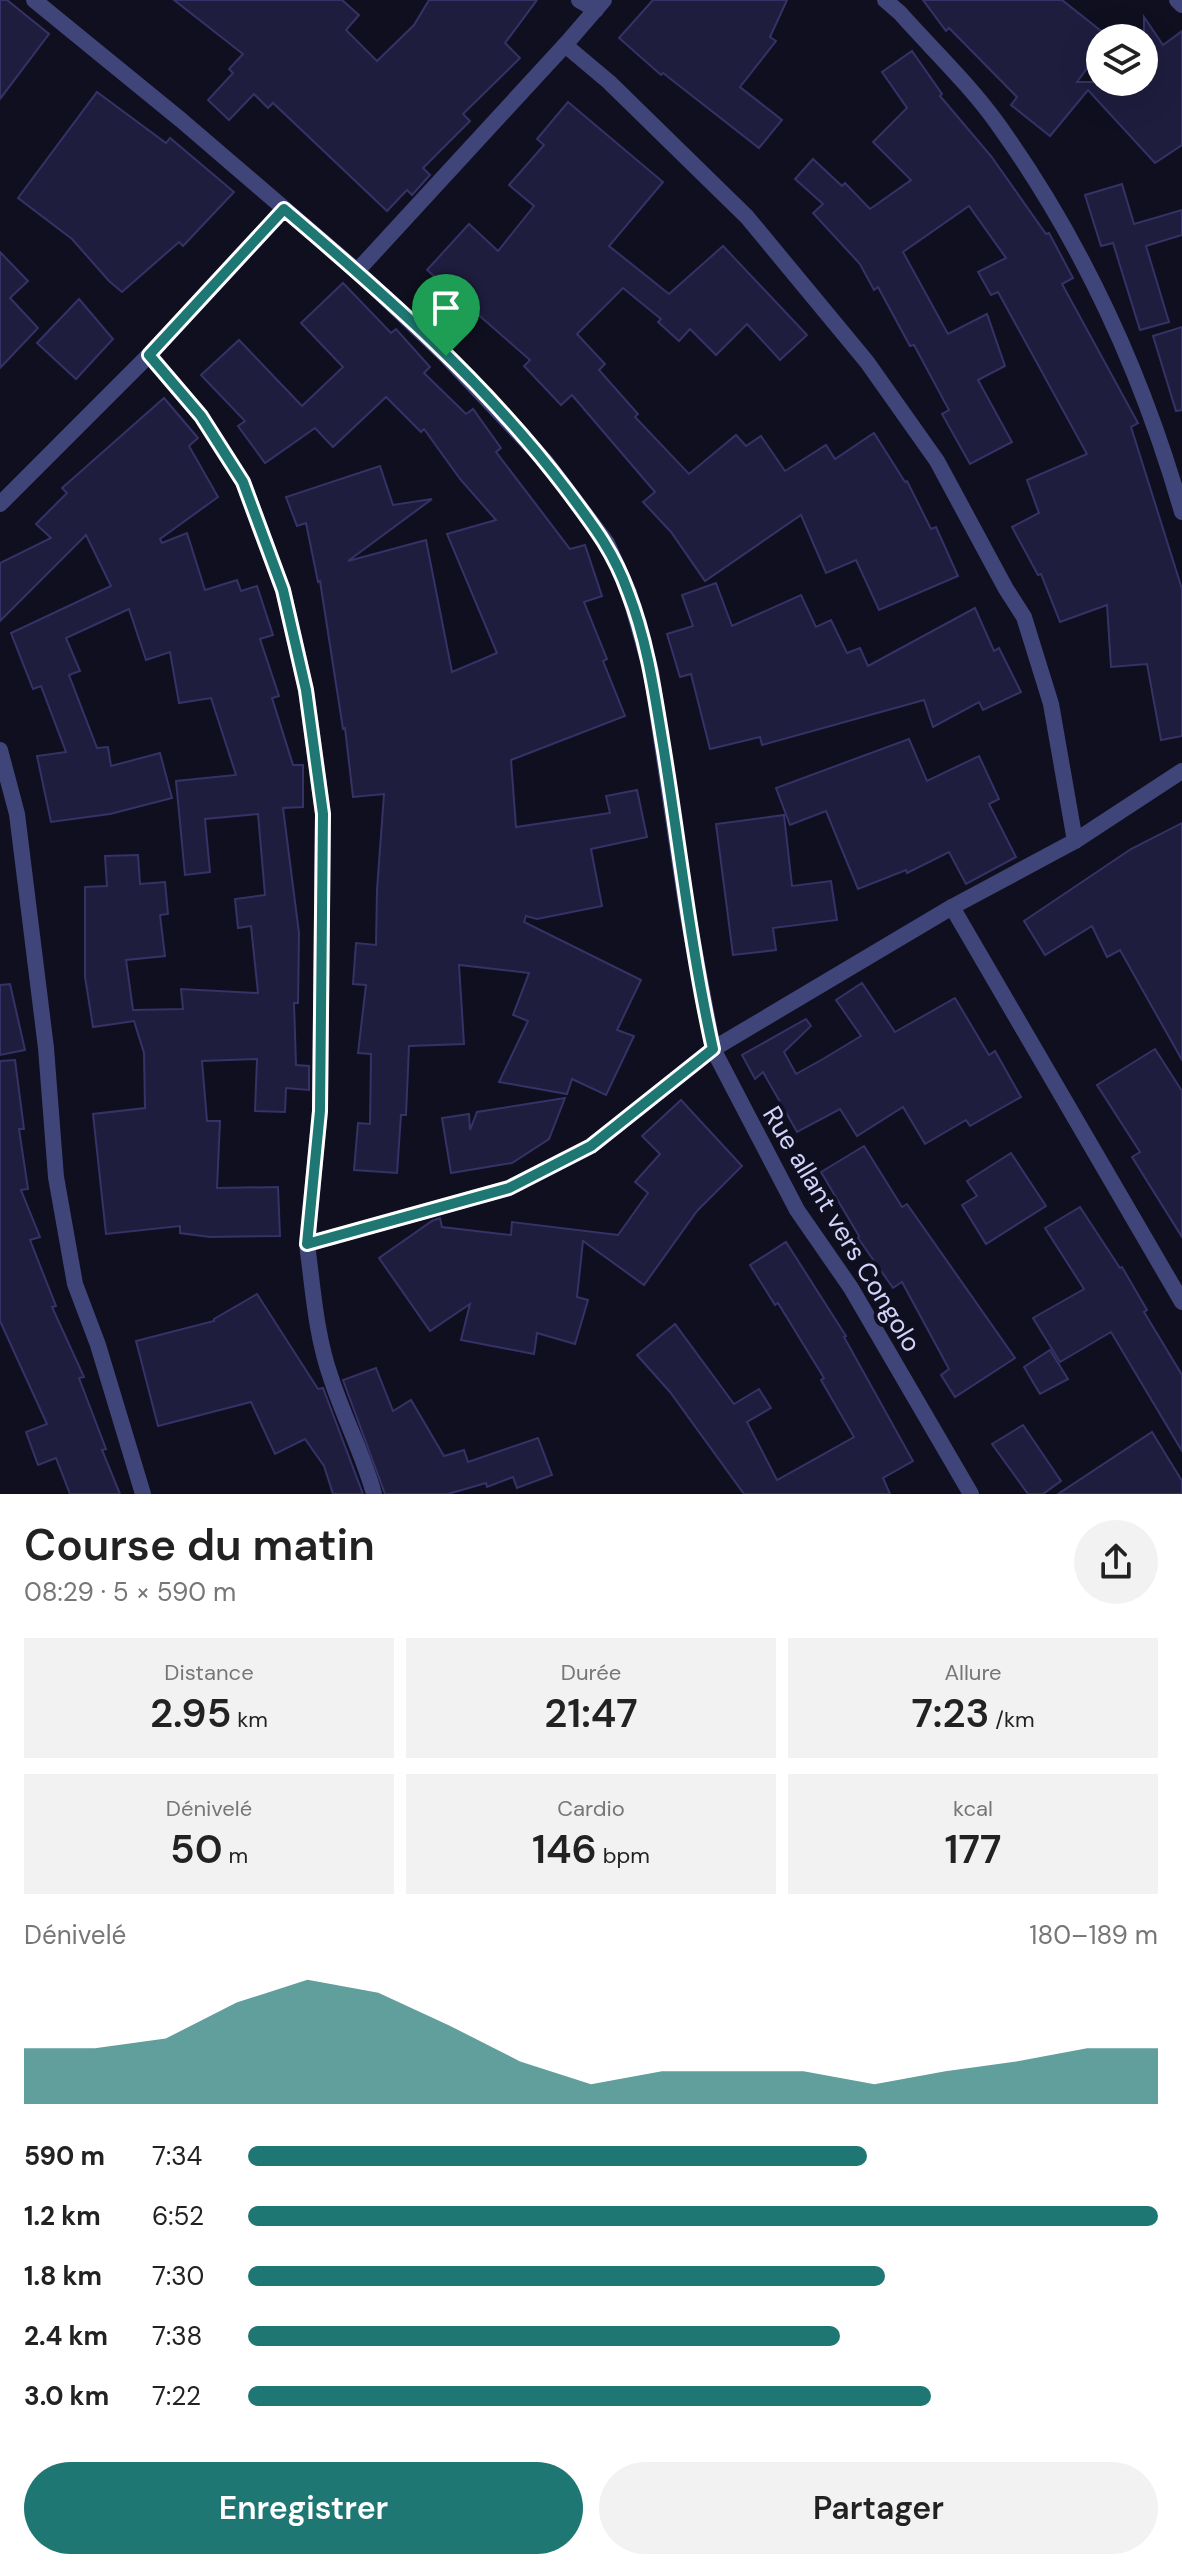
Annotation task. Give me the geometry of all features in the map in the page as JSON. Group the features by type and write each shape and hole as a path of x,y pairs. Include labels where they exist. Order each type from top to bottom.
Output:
{"street":[{"name":"Rue allant vers Congolo","path":"34,0 181,120 357,271 500,411 546,462 607,543 629,593 651,671 689,924 713,1049 797,1210 851,1288 971,1494"},
{"path":"357,271 600,5 579,0"},
{"path":"885,0 995,120 1048,199 1097,286 1166,457 1182,512"},
{"path":"1177,0 1182,5"},
{"path":"565,45 609,82 747,217 867,362 937,461 1024,617 1051,704 1075,841"},
{"path":"0,504 149,355 284,209"},
{"path":"149,355 201,416 243,482 283,590 306,690 323,814 320,1111 307,1244 318,1324 330,1377 365,1460 374,1494"},
{"path":"0,750 17,814 46,1048 56,1177 75,1284 98,1345 143,1494"},
{"path":"307,1244 509,1188 591,1146 713,1049 952,907 1075,841 1182,771"},
{"path":"952,907 1182,1302"}],"building":[{"path":"0,0 7,0 49,34 0,99"},
{"path":"174,0 342,0 359,15 346,30 377,61 414,25 429,0 537,0 505,43 520,58 463,114 470,121 423,168 430,175 412,195 407,190 387,211 273,103 268,108 254,94 229,120 208,100 233,73 229,69 243,54"},
{"path":"653,0 787,0 770,37 776,41 740,87 782,120 759,148 663,73 661,75 619,38"},
{"path":"923,0 1062,0 1092,24 1086,24 1086,70 1077,82 1086,82 1086,92 1050,136 1011,105 1017,97 949,28 946,31"},
{"path":"1182,31 1182,145 1155,163 1094,96 1158,96 1158,38 1163,45"},
{"path":"912,51 942,94 940,96 991,156 1046,234 1049,233 1073,278 1062,284 1138,423 1131,427 1182,589 1182,736 1161,740 1147,664 1111,667 1107,605 1060,622 1041,574 1038,575 1012,527 1039,513 1027,480 1087,454 998,292 991,295 978,272 1006,258 969,206 903,252 948,334 987,314 1005,366 978,380 1012,442 970,464 942,414 949,410 914,345 910,346 878,287 874,290 860,264 813,213 823,204 795,179 813,159 842,186 845,183 870,209 911,180 873,142 907,108 882,72"},
{"path":"97,92 166,143 170,138 234,192 183,246 179,242 122,292 72,239 18,198"},
{"path":"568,102 663,182 609,246 669,294 723,246 807,335 780,360 747,324 716,355 690,329 679,341 658,322 661,319 623,288 577,334 605,364 599,370 638,414 635,417 689,474 736,435 746,446 761,436 785,471 826,445 835,459 874,433 907,481 931,529 936,527 958,576 879,610 856,560 826,573 801,515 705,581 671,532 643,502 655,492 572,395 561,405 524,366 530,360 427,270 469,224 498,251 534,206 509,185 544,145 537,139"},
{"path":"1122,184 1134,224 1182,210 1182,235 1146,246 1169,322 1140,330 1113,243 1101,246 1085,195"},
{"path":"0,252 28,281 10,298 38,328 0,368"},
{"path":"343,283 391,333 396,329 430,367 424,373 466,414 473,409 501,448 496,452 570,549 585,545 602,596 584,602 625,716 511,760 516,827 610,813 606,796 637,790 647,837 591,849 602,906 537,919 526,916 524,922 641,980 617,1030 634,1036 606,1095 572,1079 567,1094 499,1082 528,1021 513,1015 529,973 459,965 464,1044 409,1046 406,1115 401,1115 397,1173 354,1170 358,1123 370,1124 371,1054 358,1053 366,985 353,984 356,943 376,945 384,794 353,797 345,728 320,581 306,523 297,526 286,497 380,466 393,505 432,499 348,561 426,540 452,672 497,653 447,534 496,520 460,479 424,429 421,432 386,397 333,447 315,428 265,463 238,426 245,421 201,375 239,340 302,406 343,367 301,323"},
{"path":"79,299 113,339 76,379 37,343"},
{"path":"1182,327 1182,410 1176,411 1153,336"},
{"path":"164,398 198,438 189,446 218,497 160,539 162,543 187,533 205,590 237,580 241,591 257,586 273,635 260,639 279,696 272,698 293,765 303,765 303,807 283,808 299,933 298,1003 294,1003 296,1065 309,1066 309,1090 286,1088 285,1112 255,1111 257,1059 202,1061 207,1121 220,1121 217,1188 278,1187 280,1236 210,1237 180,1233 180,1226 106,1234 93,1114 145,1108 144,1053 134,1021 93,1027 85,977 85,887 107,886 105,856 138,855 140,884 165,882 168,914 160,915 165,956 126,960 133,1010 183,1009 181,989 258,993 251,926 238,928 235,899 265,895 258,814 205,819 210,872 185,875 176,781 236,775 211,698 179,703 170,652 146,660 129,609 66,638 80,671 69,675 97,748 108,747 111,766 160,753 172,798 110,814 51,822 37,756 66,752 41,686 33,689 11,633 111,586 86,535 0,621 0,563 51,538 36,524 67,493 62,488"},
{"path":"716,583 732,626 801,595 816,627 831,620 847,653 860,648 868,666 975,608 994,651 999,648 1021,692 983,710 979,702 933,727 924,700 762,745 760,737 710,749 691,674 680,677 667,634 693,626 682,595"},
{"path":"909,739 927,781 979,756 999,799 989,804 1016,857 966,884 949,852 907,873 906,870 858,889 826,811 790,825 776,788"},
{"path":"784,815 792,886 831,881 837,920 773,928 776,950 733,955 716,824"},
{"path":"1182,823 1182,1060 1120,950 1107,957 1092,926 1045,955 1024,921 1131,849"},
{"path":"862,983 895,1032 955,998 989,1055 995,1051 1021,1097 970,1126 966,1120 925,1144 903,1107 857,1136 840,1109 797,1132 763,1072 755,1079 742,1055 806,1019 811,1026 784,1052 796,1074 823,1059 861,1036 836,1000"},
{"path":"10,984 25,1050 0,1055 0,985"},
{"path":"1155,1049 1182,1091 1182,1237 1132,1157 1140,1152 1097,1085"},
{"path":"15,1060 24,1129 19,1129 28,1189 21,1190 40,1237 30,1240 56,1306 52,1307 84,1377 79,1378 120,1494 70,1494 56,1458 38,1465 26,1432 47,1424 0,1321 0,1061"},
{"path":"565,1098 549,1139 512,1163 451,1173 442,1118 469,1114 470,1130 477,1112"},
{"path":"681,1100 742,1166 697,1211 644,1285 583,1241 577,1297 588,1300 575,1344 537,1333 534,1354 461,1340 470,1304 430,1331 379,1258 440,1218 442,1227 511,1235 512,1222 618,1235 648,1193 635,1182 660,1154 642,1136"},
{"path":"864,1146 902,1207 907,1204 1015,1358 955,1397 941,1375 949,1369 902,1282 893,1288 858,1238 821,1172"},
{"path":"1011,1153 1046,1206 986,1244 962,1205 977,1196 967,1181"},
{"path":"1080,1207 1122,1267 1147,1310 1144,1312 1182,1375 1182,1451 1111,1332 1060,1362 1033,1318 1084,1289 1045,1228"},
{"path":"786,1242 846,1336 913,1461 883,1478 890,1494 744,1494 670,1392 637,1355 675,1324 734,1404 759,1389 771,1408 747,1422 777,1480 854,1437 821,1380 824,1378 778,1303 775,1305 750,1265"},
{"path":"257,1294 318,1389 323,1388 363,1494 333,1494 324,1466 305,1439 275,1454 251,1402 158,1426 136,1341 214,1321"},
{"path":"1050,1350 1068,1379 1040,1394 1024,1367"},
{"path":"376,1368 393,1411 411,1400 444,1456 464,1450 468,1462 538,1438 552,1475 517,1488 513,1477 487,1487 486,1483 448,1494 385,1494 343,1380"},
{"path":"1023,1425 1061,1481 1043,1494 1028,1494 992,1444"},
{"path":"1152,1432 1182,1481 1182,1494 1058,1494"}],"route":[{"path":"284,209 357,271 446,356 546,462 607,543 629,593 651,671 687,911 713,1049 591,1146 509,1188 307,1244 320,1111 323,814 306,690 283,590 243,482 201,416 149,355 284,209"}]}
